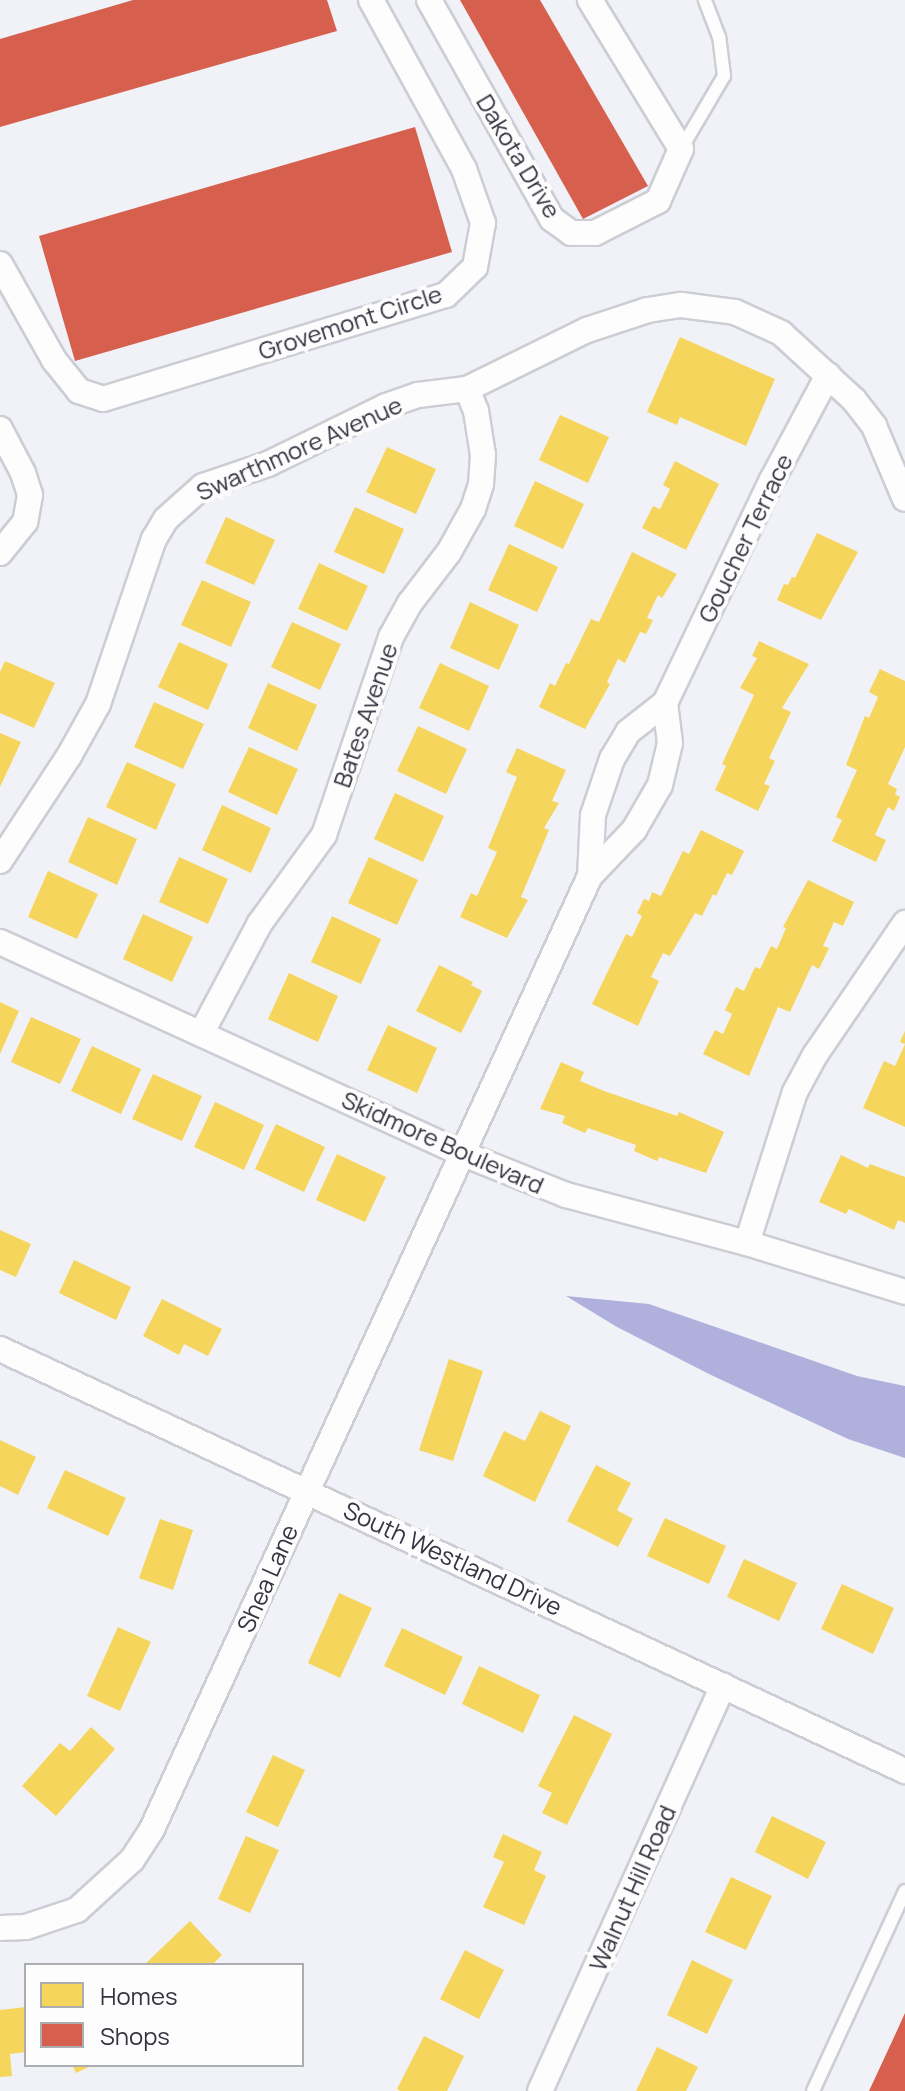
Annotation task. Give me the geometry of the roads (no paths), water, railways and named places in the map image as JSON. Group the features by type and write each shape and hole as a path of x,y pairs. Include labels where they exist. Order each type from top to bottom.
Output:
{"street":[{"name":"Grovemont Circle","path":"0,264 54,360 79,391 103,399 446,295 475,267 483,223 464,169 371,0"},
{"name":"Dakota Drive","path":"429,0 552,219 571,233 595,233 658,201 681,149"},
{"path":"590,0 681,149"},
{"name":"Swarthmore Avenue","path":"0,861 69,756 98,704 154,539 181,502 203,486 268,464 386,406 418,395 467,389 587,330 648,310 681,305 735,312 781,333 828,375 874,426 905,499"},
{"name":"Goucher Terrace","path":"590,876 593,815 612,759 628,732 665,703 772,480 828,375"},
{"name":"Bates Avenue","path":"202,1032 260,923 324,835 391,637 410,603 449,552 473,509 481,484 483,455 476,411 467,389"},
{"path":"0,429 23,473 30,495 25,522 0,553"},
{"name":"Goucher Terrace","path":"461,1153 590,876 634,830 660,785 670,743 665,703"},
{"path":"747,1243 795,1092 815,1055 905,923"},
{"name":"Skidmore Boulevard","path":"0,942 461,1153 566,1195 747,1243 905,1292"},
{"name":"Shea Lane","path":"0,1928 26,1927 77,1910 132,1860 152,1829 461,1153"},
{"name":"South Westland Drive","path":"0,1349 307,1489 905,1771"},
{"name":"Walnut Hill Road","path":"540,2091 723,1685"}],"lane":[{"path":"681,149 724,76 719,37 705,0"},
{"path":"813,2091 905,1891"}],"water":[{"path":"566,1296 649,1304 857,1376 905,1386 905,1458 848,1439 709,1374 617,1327"}]}
